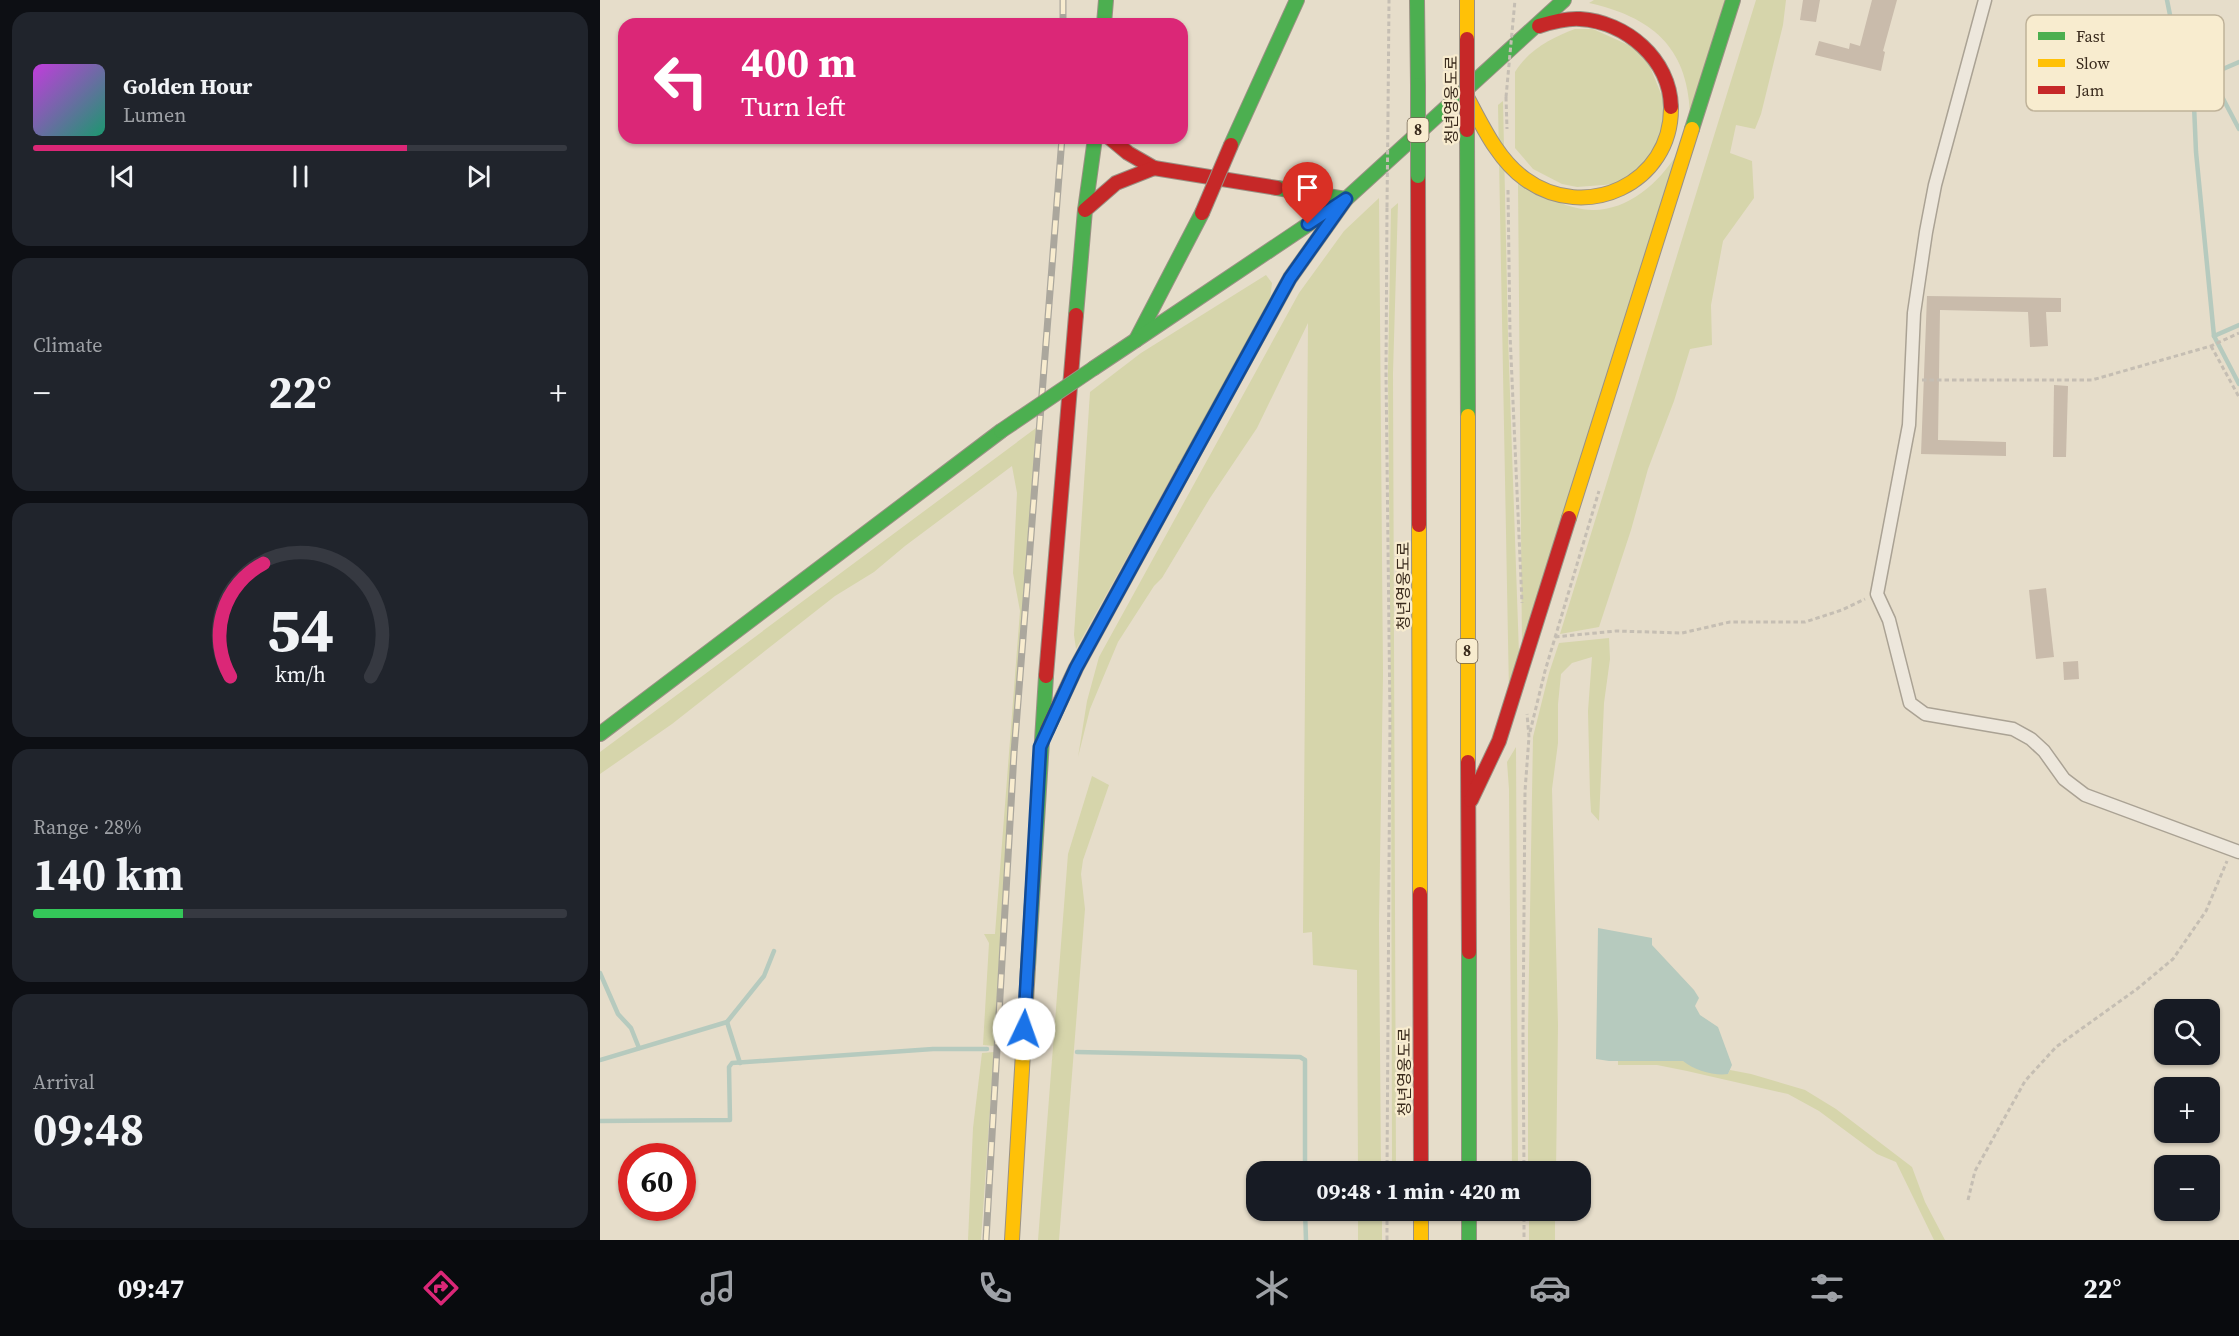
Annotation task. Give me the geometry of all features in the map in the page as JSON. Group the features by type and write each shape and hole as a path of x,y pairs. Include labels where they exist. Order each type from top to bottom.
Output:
{"main road":[{"path":"1104,18 1106,0"},
{"path":"1136,340 1202,213 1297,0"},
{"name":"청년영웅도로","path":"1417,0 1421,1161"},
{"name":"청년영웅도로","path":"1467,0 1469,1161"},
{"path":"600,734 1001,431 1346,199 1564,0"},
{"path":"1468,807 1499,741 1732,0"},
{"path":"1467,98 1490,140 1507,162 1524,179 1548,193 1573,198 1598,196 1620,189 1642,176 1660,156 1669,137 1670,97 1666,78 1655,60 1642,44 1629,34 1609,25 1583,18 1559,19 1534,28"},
{"path":"1012,1240 1040,747 1085,210 1094,144"},
{"path":"1117,144 1154,168 1346,199"},
{"path":"1085,210 1104,190 1125,178 1154,168"},
{"path":"1040,747 1076,668 1284,288 1346,199"},
{"path":"1421,1221 1421,1240"},
{"path":"1469,1221 1469,1240"}],"street":[{"path":"1985,0 1935,184 1926,231 1914,313 1909,425 1877,594 1889,621 1910,703 1925,714 2013,729 2037,745 2064,779 2085,795 2234,851"}],"path":[{"path":"1387,1161 1390,718 1386,374 1389,0"},
{"path":"1506,97 1515,0"},
{"path":"1911,379 2092,380 2211,346 2239,333"},
{"path":"2211,346 2239,397"},
{"path":"1555,637 1616,631 1682,633 1730,622 1805,622 1842,610 1877,594"},
{"path":"1968,1200 1975,1171 2025,1081 2056,1047 2137,989 2173,959 2206,911 2234,851"},
{"path":"1387,1221 1387,1240"},
{"path":"1524,1221 1524,1240"}],"green space":[{"path":"1594,0 1726,0 1690,112 1682,69 1662,38 1631,17 1589,3"},
{"path":"1756,0 1786,0 1783,25 1761,114 1755,129 1736,125 1730,153 1752,161 1754,198 1723,241 1711,305 1712,345 1690,349 1674,401 1648,469 1631,530 1599,627 1560,634"},
{"path":"1575,29 1593,29 1644,52 1666,106 1655,155 1616,184 1577,187 1562,184 1533,169 1515,148 1515,72 1527,57 1542,45"},
{"path":"1503,101 1508,336 1520,683 1509,693 1498,105"},
{"path":"1677,154 1522,650 1518,182 1566,205 1589,210 1604,209 1619,205 1646,190 1658,179"},
{"path":"1379,198 1383,674 1379,924 1381,1161 1358,1161 1357,970 1313,965 1312,932 1303,933 1308,323 1257,428 1210,498 1162,578 1154,586 1118,642 1090,709 1078,757 1087,701 1099,657 1299,293 1344,231"},
{"path":"1398,203 1393,373 1396,1161 1392,1161 1388,372 1391,209"},
{"path":"1266,275 1272,283 1270,300 1076,649 1074,635 1090,392 1141,353"},
{"path":"1036,428 995,1046 983,1045 989,943 984,934 995,934 1020,611 1013,573 1017,493 1012,466 874,572 835,596 672,724 600,774 600,752"},
{"path":"1609,638 1610,659 1604,703 1599,821 1591,812 1590,795 1588,711 1592,657 1572,663 1561,674 1558,743 1552,789 1558,1025 1556,1161 1528,1161 1533,737 1559,643"},
{"path":"1516,747 1518,1161 1512,1161 1507,762"},
{"path":"1092,776 1109,785 1083,860 1081,874 1085,909 1059,1240 1038,1240 1068,854"},
{"path":"994,1052 981,1240 968,1240 973,1128 982,1053"},
{"path":"1618,1061 1683,1061 1728,1074 1730,1070 1751,1074 1805,1090 1836,1109 1912,1167 1925,1202 1945,1240 1934,1240 1896,1162 1877,1154 1819,1111 1788,1094 1657,1065 1618,1065"},
{"path":"1358,1221 1382,1221 1382,1240 1358,1240"},
{"path":"1529,1221 1555,1221 1555,1240 1529,1240"}],"shaded area":[{"path":"1598,928 1652,938 1652,945 1699,998 1695,1006 1700,1015 1718,1027 1732,1065 1728,1074 1704,1072 1683,1061 1596,1059"}],"building":[{"path":"1803,0 1820,0 1816,22 1800,20"},
{"path":"1872,0 1897,0 1883,51 1885,52 1881,71 1815,55 1819,41 1849,49 1850,43 1860,46"},
{"path":"1927,296 2061,298 2061,312 2046,312 2048,346 2030,347 2028,312 1940,310 1938,440 2006,442 2006,456 1921,454"},
{"path":"2054,385 2068,386 2066,457 2053,457"},
{"path":"2046,588 2054,657 2036,659 2029,590"},
{"path":"2078,661 2079,679 2064,680 2063,662"}],"waterway":[{"path":"2167,0 2170,15"},
{"path":"2224,69 2239,62"},
{"path":"2224,101 2239,129"},
{"path":"2194,111 2196,152 2214,336 2239,384"},
{"path":"2214,336 2239,325"},
{"path":"727,1022 764,976 774,951"},
{"path":"600,973 618,1014 631,1028 639,1048"},
{"path":"600,1060 727,1022 740,1063"},
{"path":"600,1121 730,1120 729,1067 732,1063 933,1049 987,1049"},
{"path":"1077,1052 1300,1057 1305,1060 1305,1161"},
{"path":"1305,1221 1306,1240"}],"railway":[{"path":"1063,0 1063,18"},
{"path":"986,1240 1014,753 1062,144"}],"traffic: fast":[{"path":"1104,18 1106,0"},
{"path":"1231,145 1297,0"},
{"path":"1417,0 1418,85"},
{"path":"1136,340 1346,199 1564,0"},
{"path":"1692,129 1733,0"},
{"path":"1418,85 1418,176"},
{"path":"1467,130 1468,416"},
{"path":"1076,315 1085,210 1094,144"},
{"path":"1185,469 1290,278 1346,199 1277,188"},
{"path":"1137,338 1202,213"},
{"path":"1094,368 1136,340"},
{"path":"1001,431 1094,368"},
{"path":"600,734 1001,431"},
{"path":"1028,967 1046,676"},
{"path":"1469,952 1469,1161"},
{"path":"1469,1221 1469,1240"}],"traffic: slow":[{"path":"1467,0 1467,39"},
{"path":"1467,97 1499,152 1515,171 1549,192 1573,197 1598,196 1621,188 1641,175 1657,157 1667,134 1671,107"},
{"path":"1569,518 1692,129"},
{"path":"1468,416 1468,762"},
{"path":"1419,525 1420,894"},
{"path":"1012,1240 1028,967"},
{"path":"1421,1221 1421,1240"}],"traffic: jam":[{"path":"1539,26 1580,19 1613,27 1629,36 1654,59 1663,73 1669,90 1671,107"},
{"path":"1467,39 1467,130"},
{"path":"1117,144 1154,168 1277,188"},
{"path":"1202,213 1231,145"},
{"path":"1085,210 1116,183 1154,168"},
{"path":"1418,176 1419,525"},
{"path":"1046,676 1076,315"},
{"path":"1047,730 1076,668 1185,469"},
{"path":"1471,800 1499,741 1569,518"},
{"path":"1468,762 1469,952"},
{"path":"1420,894 1421,1161"}],"route":[{"path":"1024,1029 1040,747 1076,668 1290,278 1346,199 1308,224"}]}
